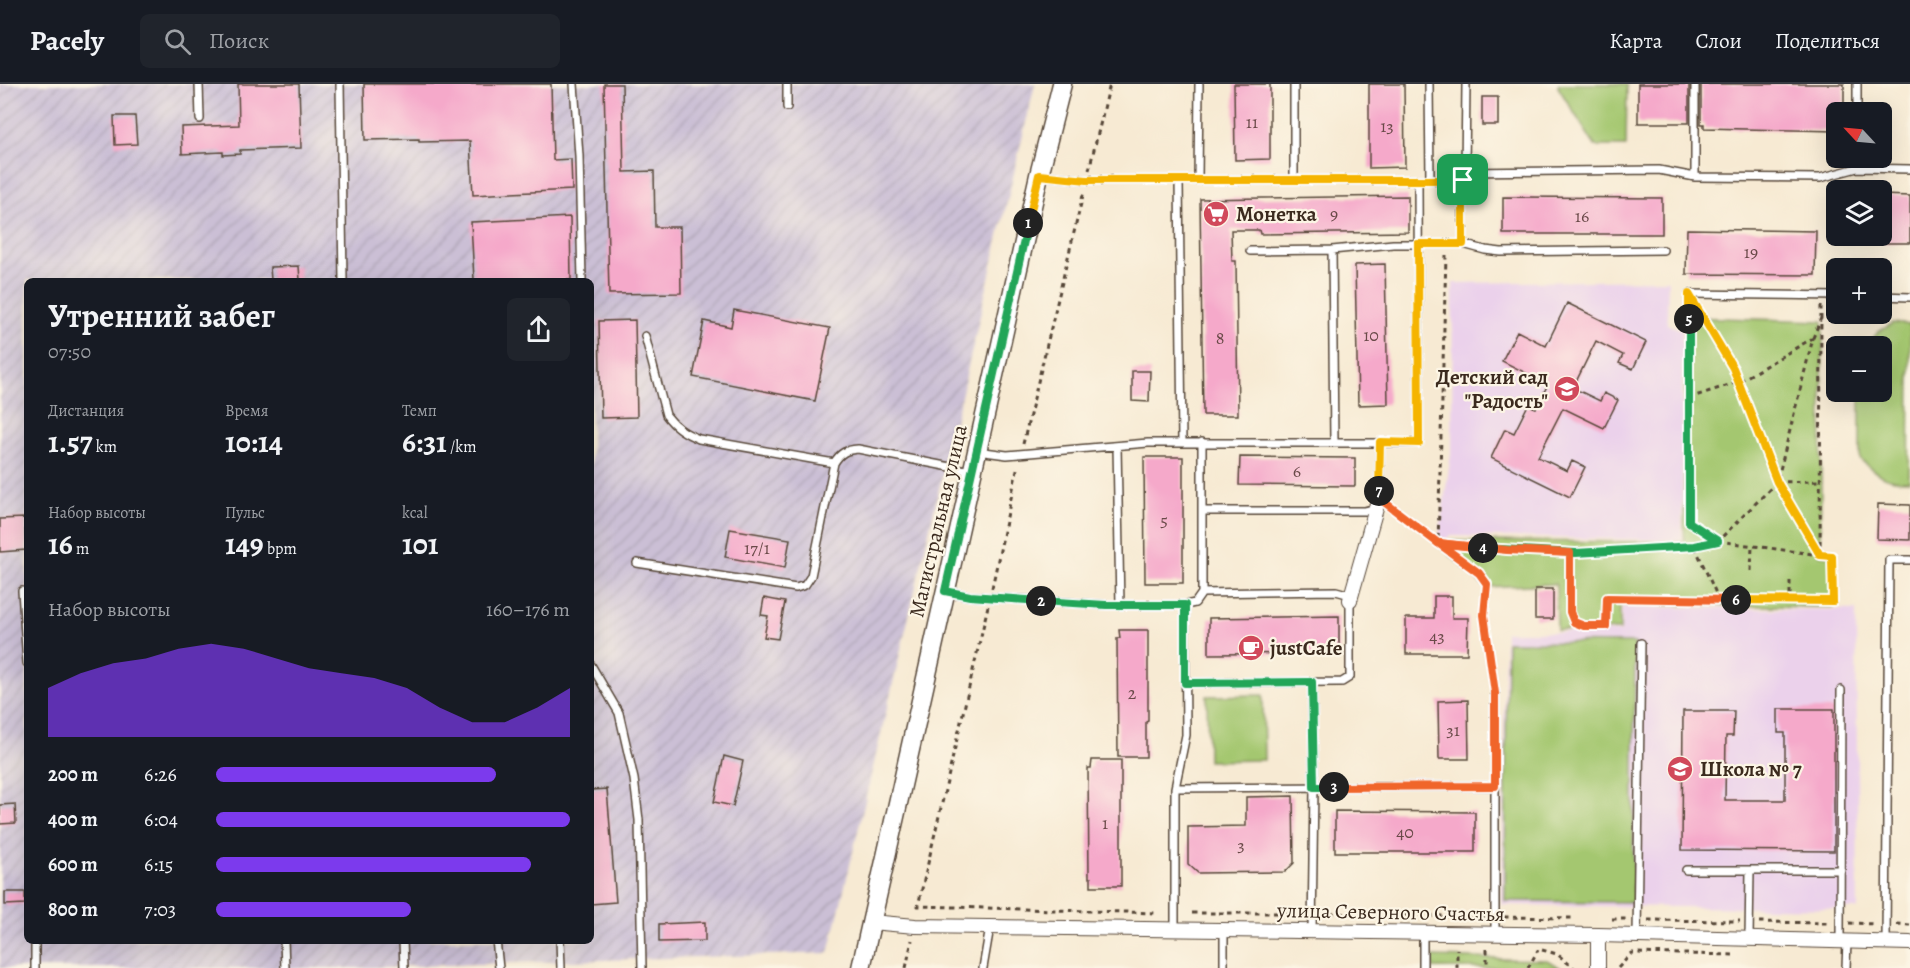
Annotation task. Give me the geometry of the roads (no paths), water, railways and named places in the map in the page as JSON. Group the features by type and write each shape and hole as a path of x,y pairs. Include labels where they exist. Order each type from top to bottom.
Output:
{"main road":[{"name":"Магистральная улица","path":"861,968 1039,175 1062,84"}],"street":[{"path":"1350,600 1378,502"},
{"name":"улица Северного Счастья","path":"871,922 915,926 1637,936 1910,943"},
{"path":"1598,936 1598,968"}],"lane":[{"path":"199,84 200,119"},
{"path":"340,84 343,278"},
{"path":"574,84 579,156 582,278"},
{"path":"787,84 788,107"},
{"path":"1198,180 1199,84"},
{"path":"1293,84 1294,180"},
{"path":"1429,84 1430,180"},
{"path":"1463,244 1466,84"},
{"path":"1695,84 1695,177"},
{"path":"1857,84 1857,102"},
{"path":"1466,172 1659,170 1695,177 1821,178 1857,168 1910,169"},
{"path":"1039,175 1087,180 1463,180"},
{"path":"1179,180 1182,443"},
{"path":"977,451 1007,455 1148,443 1202,442 1419,443 1418,180"},
{"path":"1250,251 1332,250 1393,244 1463,244 1501,252 1663,250"},
{"path":"1332,250 1334,442"},
{"path":"1689,294 1826,296"},
{"path":"1892,297 1910,297"},
{"path":"645,336 666,415 673,425 686,434 699,439 834,463"},
{"path":"945,591 990,597 1120,605 1195,603 1202,593 1202,442"},
{"path":"1202,511 1372,510 1378,502 1380,442"},
{"path":"1117,446 1120,605"},
{"path":"637,563 796,588 805,585 811,576 834,463 840,453 858,449 972,472"},
{"path":"1886,942 1889,560 1910,560"},
{"path":"22,591 24,620"},
{"path":"1185,683 1342,682 1350,676 1350,600 1347,594 1336,591 1202,593"},
{"path":"1175,930 1175,788 1186,735 1185,605"},
{"path":"1637,936 1641,643"},
{"path":"594,670 620,713 634,779 639,820 642,968"},
{"path":"1312,682 1314,787 1312,932"},
{"path":"1841,690 1840,923 1846,968"},
{"path":"1495,693 1495,934"},
{"path":"1175,788 1495,786"},
{"path":"1686,870 1841,870"},
{"path":"1749,939 1750,870"},
{"path":"983,968 990,927"},
{"path":"1224,930 1224,968"},
{"path":"1423,934 1423,968"},
{"path":"35,944 35,968"},
{"path":"284,944 285,968"},
{"path":"403,944 404,968"},
{"path":"496,944 499,968"},
{"path":"560,944 561,968"}],"place":[{"name":"Монетка","path":"1216,214"},
{"name":"Детский сад \"Радость\"","path":"1567,389"},
{"name":"justCafe","path":"1251,648"},
{"name":"Школа № 7","path":"1680,769"}]}
